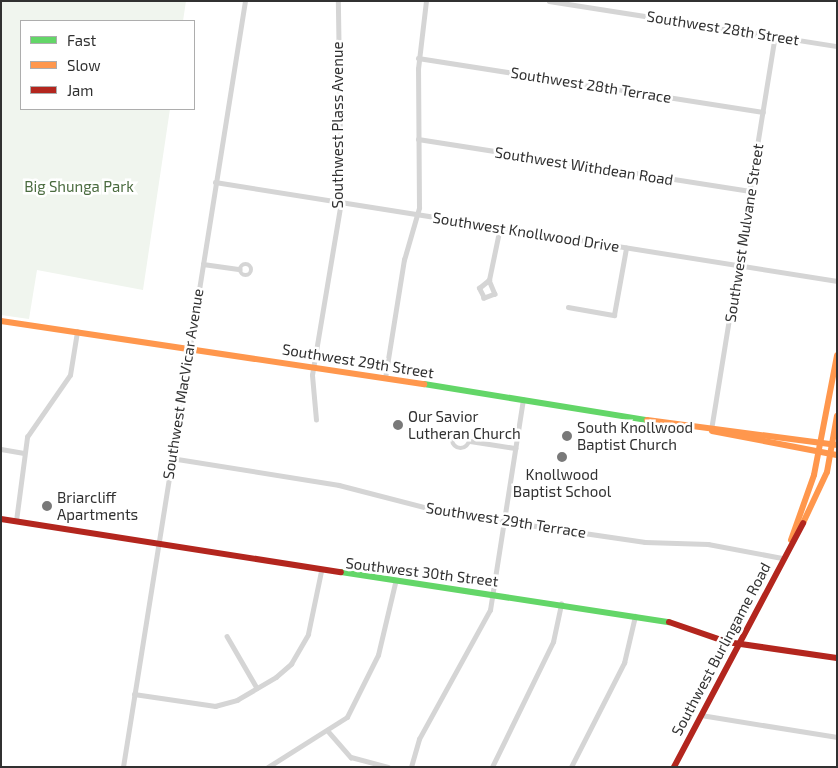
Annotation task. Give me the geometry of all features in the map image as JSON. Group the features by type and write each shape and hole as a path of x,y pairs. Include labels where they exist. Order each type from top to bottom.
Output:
{"main road":[{"name":"Southwest 29th Street","path":"1,321 188,347 711,430 834,455"},
{"name":"Southwest Burlingame Road","path":"790,543 819,453 837,355"},
{"name":"Southwest Burlingame Road","path":"674,767 782,558 815,501 834,455 837,416"},
{"name":"Southwest 29th Street","path":"711,430 734,429 834,444"},
{"name":"Southwest 30th Street","path":"1,519 158,540 395,583 493,594 634,616 681,624 738,643 837,658"}],"street":[{"name":"Southwest MacVicar Avenue","path":"124,767 188,347 245,1"},
{"name":"Southwest Plass Avenue","path":"316,420 311,394 314,367 341,202 338,1"},
{"path":"385,378 404,260 418,214 418,58 426,1"},
{"name":"Southwest 28th Street","path":"549,1 837,46"},
{"name":"Southwest Mulvane Street","path":"711,430 775,36"},
{"name":"Southwest 28th Terrace","path":"418,58 763,112"},
{"name":"Southwest Withdean Road","path":"418,139 750,191"},
{"name":"Southwest Knollwood Drive","path":"215,182 837,281"},
{"path":"489,280 479,288 484,298 495,294 489,280 500,227"},
{"path":"568,307 614,314 626,248"},
{"path":"202,264 240,269"},
{"path":"16,521 24,453 32,428 70,375 78,332"},
{"path":"411,767 418,739 488,614 493,594 522,400"},
{"path":"470,441 461,449 452,439 462,431 470,441 514,448"},
{"path":"1,449 24,453"},
{"name":"Southwest 29th Terrace","path":"171,458 344,486 447,513 504,519 645,542 708,544 782,558"},
{"path":"134,694 215,706 257,688 283,672 298,654 314,614 321,571"},
{"path":"268,767 328,731 347,717 372,670 384,640 395,583"},
{"path":"492,767 553,642 561,604"},
{"path":"571,767 624,663 634,616"},
{"path":"227,636 257,688"},
{"path":"701,714 837,737"},
{"path":"328,731 351,757 388,767"}],"green space":[{"name":"Big Shunga Park","path":"1,1 186,1 183,20 20,20 20,110 170,110 143,290 37,270 29,319 1,315"}],"traffic: fast":[{"path":"424,384 647,420"},
{"path":"341,572 669,622"}],"traffic: slow":[{"path":"1,321 424,384"},
{"path":"791,540 814,475 837,355"},
{"path":"803,523 827,472 837,416"},
{"path":"647,420 837,445"},
{"path":"712,431 837,455"}],"traffic: jam":[{"path":"1,519 341,572"},
{"path":"674,767 803,523"},
{"path":"669,622 727,642 837,658"}],"place":[{"name":"Our Savior Lutheran Church","path":"398,425"},
{"name":"South Knollwood Baptist Church","path":"567,436"},
{"name":"Knollwood Baptist School","path":"562,457"},
{"name":"Briarcliff Apartments","path":"47,506"}]}
